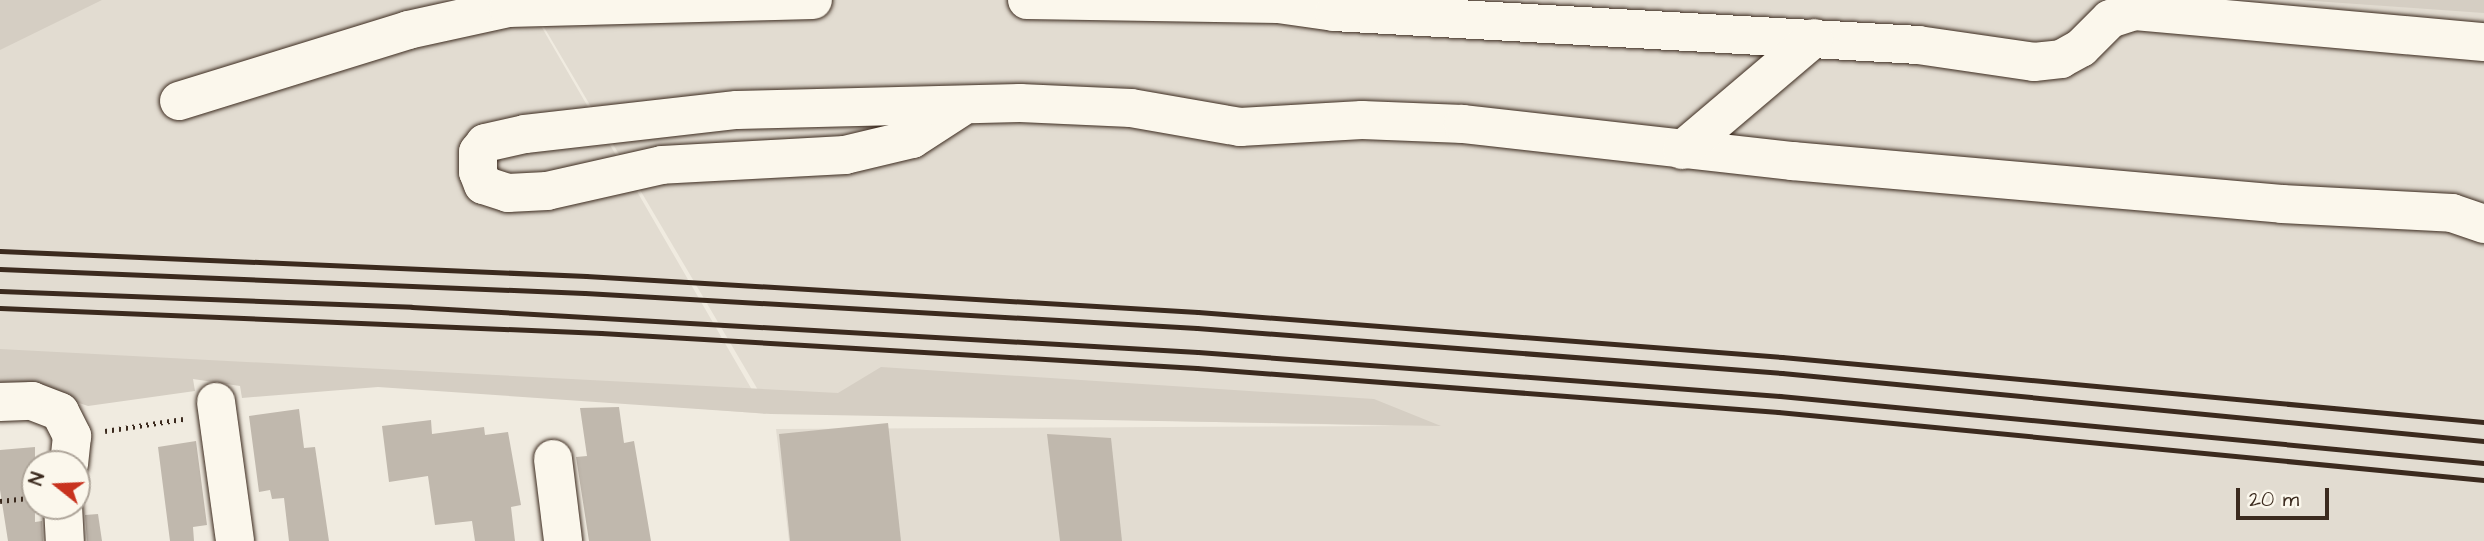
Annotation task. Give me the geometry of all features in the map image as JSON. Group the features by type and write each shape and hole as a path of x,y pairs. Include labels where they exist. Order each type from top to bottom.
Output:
{"street":[{"path":"179,101 408,30 508,8 813,0"},
{"path":"1027,0 1278,4 1348,13 1918,45 2048,63 2081,48 2120,13 2135,11 2484,42"},
{"path":"1682,150 1814,38"},
{"path":"960,108 912,139 845,155 662,165 547,191 508,193 483,185 478,172 478,152 485,143 525,134 737,110 921,104 960,108 1020,103 1131,108 1240,127 1362,120 1463,124 1682,150 2282,204 2452,213 2484,224"},
{"path":"0,402 32,401 60,412 71,450"},
{"path":"207,410 235,541"},
{"path":"553,459 563,541"},
{"path":"64,520 65,541"}],"path":[{"path":"71,450 207,410"},
{"path":"0,500 21,499"}],"shaded area":[{"path":"0,0 526,0 766,414 94,359 0,356"},
{"path":"0,0 102,0 0,50"},
{"path":"528,0 2484,0 2484,541 789,541 776,429 1399,426 771,412"},
{"path":"2300,0 2484,0 2484,13"},
{"path":"0,349 838,393 881,367 1374,399 1441,426 771,414 378,387 242,398 240,386 193,379 195,391 88,406 17,382 0,382"}],"building":[{"path":"619,407 624,443 634,441 651,541 589,541 576,457 587,456 580,408"},
{"path":"299,409 304,448 315,447 329,541 289,541 284,498 272,499 270,490 259,492 249,416"},
{"path":"431,420 432,434 484,427 485,435 508,432 521,505 511,507 515,541 475,541 472,521 435,525 428,476 389,482 382,426"},
{"path":"888,423 901,541 790,541 779,434"},
{"path":"1047,434 1111,438 1122,541 1060,541"},
{"path":"196,441 207,525 193,527 194,541 170,541 158,447"},
{"path":"35,447 35,450 21,450 21,520 42,521 43,541 8,541 0,490 0,450"},
{"path":"98,514 102,541 87,541 85,520 91,520 91,515"}],"railway":[{"path":"0,251 586,276 1198,312 1782,357 2484,422"},
{"path":"0,269 585,293 1197,328 1782,373 2484,441"},
{"path":"0,291 412,307 1198,352 1780,396 2484,463"},
{"path":"0,308 601,333 1197,368 1778,412 2484,480"}]}
